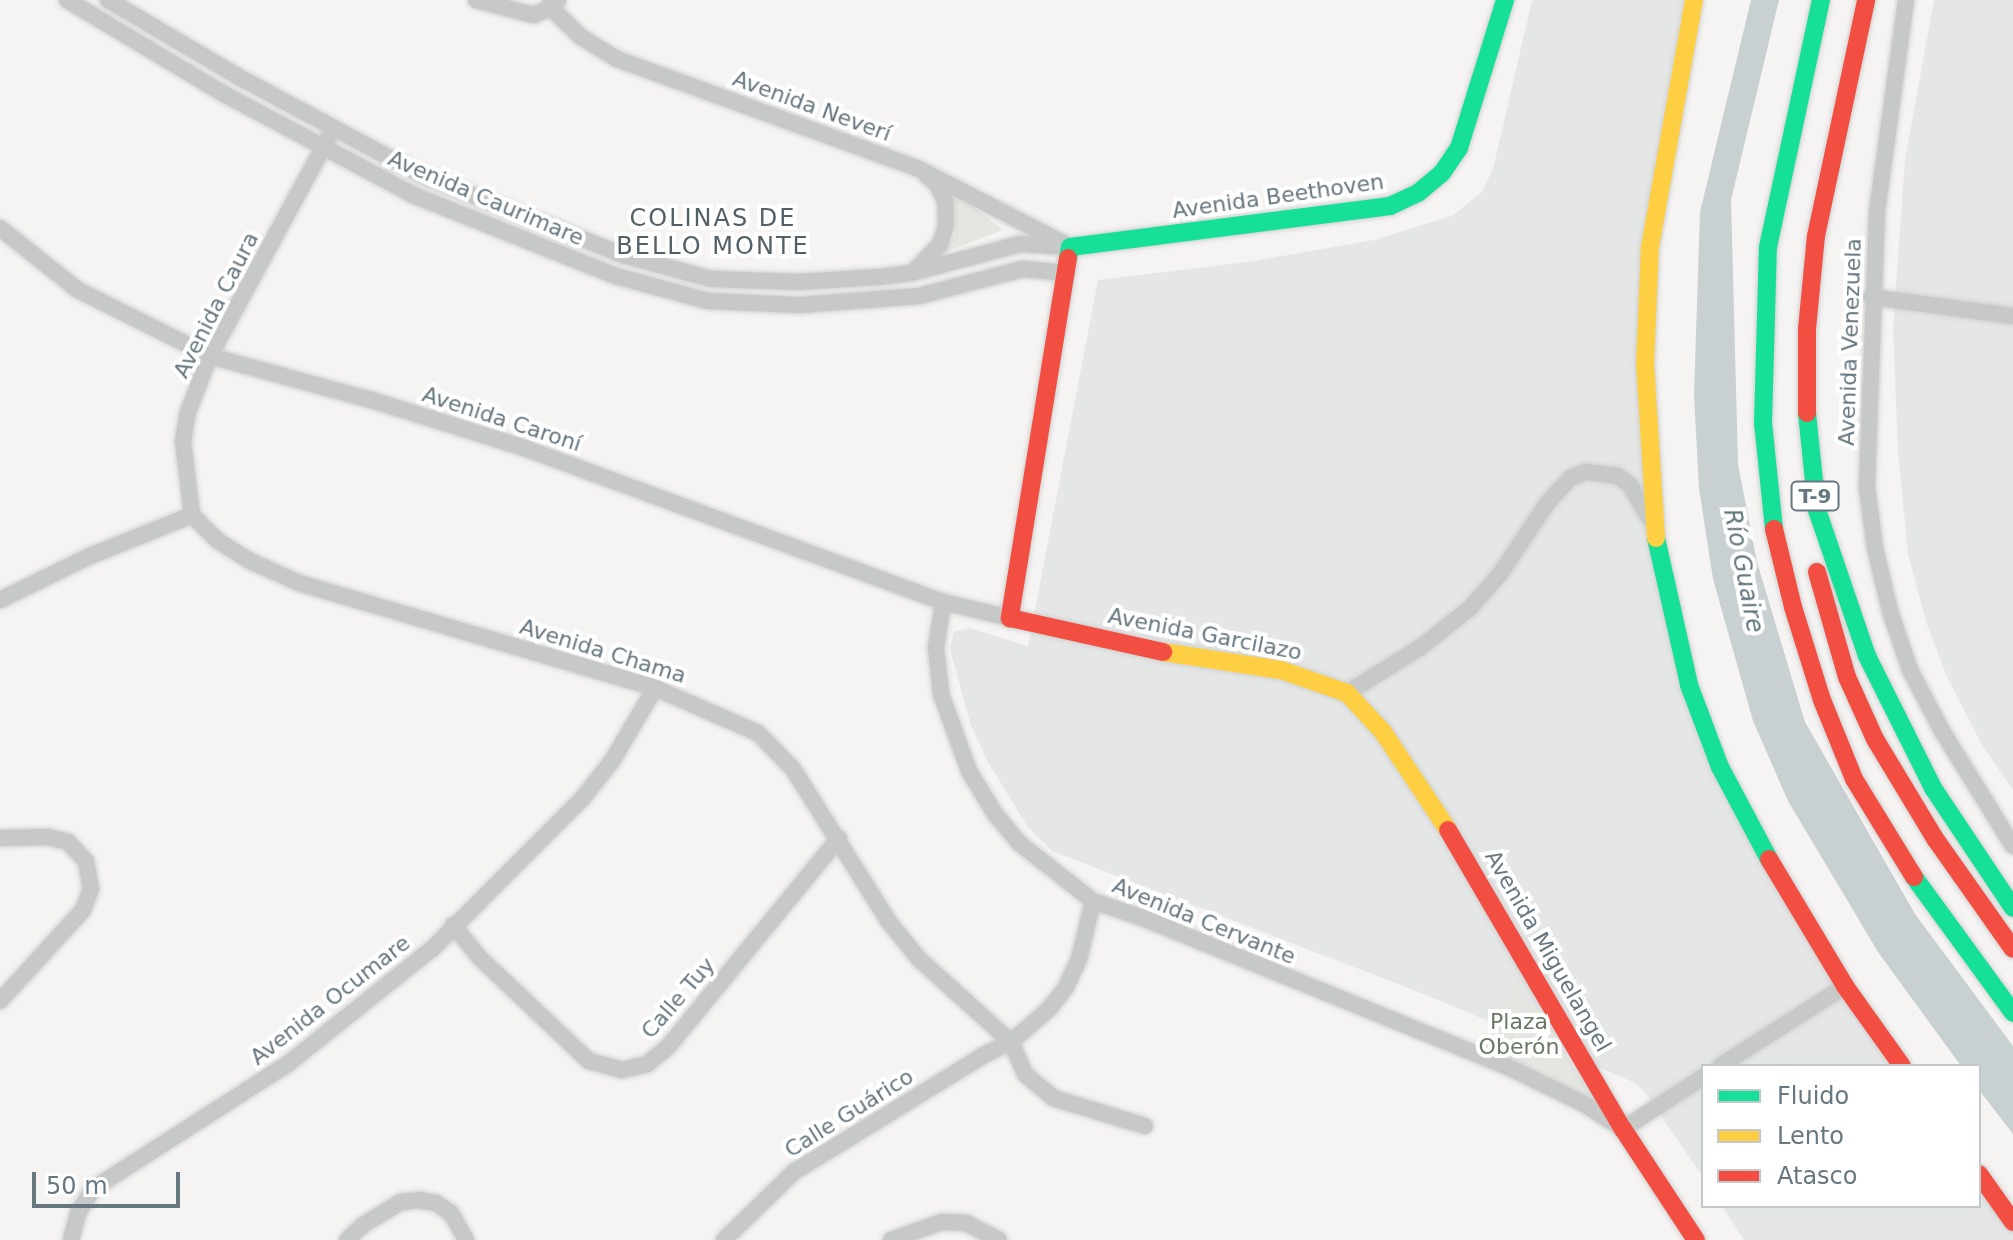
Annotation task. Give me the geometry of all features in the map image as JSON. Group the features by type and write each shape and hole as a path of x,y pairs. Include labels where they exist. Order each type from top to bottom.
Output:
{"main road":[{"name":"Avenida Beethoven","path":"1070,247 1390,206 1418,193 1442,173 1459,148 1505,0"},
{"path":"1694,0 1650,247 1645,365 1653,525 1686,672 1720,767 1779,877 1845,986 1901,1064"},
{"name":"T-9","path":"1821,0 1768,247 1763,423 1772,519 1822,700 1854,779 1902,860 2013,1013"},
{"name":"T-9","path":"1866,0 1816,236 1807,329 1807,429 1817,510 1867,656 1933,788 2013,908"},
{"path":"1010,618 1070,247"},
{"path":"1807,429 1799,485 1810,544 1847,677 1875,739 1936,840 2013,949"},
{"name":"Avenida Garcilazo","path":"1010,618 1151,650 1281,670 1347,693"},
{"name":"Avenida Miguelangel","path":"1347,693 1383,732 1469,862 1623,1129 1696,1240"},
{"path":"1981,1177 2013,1222"}],"street":[{"name":"Avenida Caurimare","path":"67,0 153,54 413,195 616,276 708,301 800,305 919,296 1023,269 1067,273"},
{"name":"Avenida Caurimare","path":"108,0 225,69 422,175 526,219 623,255 711,279 799,282 911,273 1020,244 1070,247"},
{"path":"476,0 533,15 554,3"},
{"name":"Avenida Venezuela","path":"1906,0 1883,155 1871,297 1867,488 1875,548 1890,611 1910,670 1935,719 2013,846"},
{"name":"Avenida Neverí","path":"554,3 581,37 617,59 917,168 1070,247"},
{"name":"Avenida Caura","path":"192,515 183,442 188,412 210,356 334,127"},
{"path":"911,273 932,257 946,225 945,201 937,184 917,168"},
{"name":"Avenida Caroní","path":"0,228 78,290 210,356 375,401 527,449 943,602 1010,618"},
{"path":"1871,297 2013,316"},
{"path":"1347,693 1421,647 1470,608 1500,574 1548,502 1570,478 1586,472 1618,476 1630,485 1653,525"},
{"path":"0,600 90,556 192,515"},
{"name":"Avenida Chama","path":"192,515 218,541 248,560 299,583 655,688 758,733 793,769 889,922 919,959 1011,1042"},
{"name":"Avenida Cervante","path":"943,602 936,648 941,694 969,771 995,814 1019,843 1093,901 1481,1055 1584,1104 1623,1129"},
{"name":"Avenida Ocumare","path":"71,1240 78,1213 93,1189 289,1063 389,986 582,799 612,761 655,688"},
{"path":"0,838 48,837 68,842 86,861 91,889 83,910 0,1001"},
{"name":"Calle Tuy","path":"453,925 480,958 589,1061 622,1070 647,1064 668,1047 839,838"},
{"path":"1093,901 1079,959 1066,987 1049,1009 1011,1042 1026,1075 1053,1098 1145,1126"},
{"path":"1723,1064 1845,986"},
{"name":"Calle Guárico","path":"724,1240 794,1172 984,1055 1011,1042"},
{"path":"1623,1129 1701,1078"},
{"path":"347,1240 363,1225 401,1202 419,1200 436,1203 451,1213 466,1240"},
{"path":"891,1240 942,1222 966,1223 999,1240"}],"shaded area":[{"path":"1532,0 1689,0 1649,209 1654,516 1717,752 1898,1064 1701,1064 1701,1174 1644,1091 1633,1082 1424,994 1052,851 1027,826 988,762 971,726 950,649 954,632 969,628 1028,646 1098,280 1247,262 1374,240 1452,216 1482,192 1493,169"},
{"path":"1934,0 2013,0 2013,790 1981,743 1947,677 1926,622 1908,554 1898,452 1893,328 1905,160"},
{"path":"1981,1176 2013,1219 2013,1240 1744,1240 1723,1208 1981,1208"}],"green space":[{"path":"954,191 1003,230 940,254 955,236"},
{"name":"Plaza Oberón","path":"1516,980 1595,1099 1484,1050 1497,1013"}],"water":[{"name":"Río Guaire","path":"1751,0 1779,0 1731,200 1738,464 1757,562 1805,722 1915,914 2013,1046 2013,1134 1981,1093 1981,1064 1960,1064 1878,952 1788,801 1753,721 1713,579 1699,488 1694,395 1700,212"}],"traffic: fast":[{"path":"1068,258 1070,247 1390,206 1418,193 1442,173 1459,148 1505,0"},
{"path":"1774,529 1763,423 1768,247 1821,0"},
{"path":"1807,413 1817,510 1867,656 1933,788 2013,908"},
{"path":"1656,538 1689,685 1720,767 1769,859"},
{"path":"1914,877 2013,1013"}],"traffic: slow":[{"path":"1656,538 1645,365 1650,247 1694,0"},
{"path":"1163,652 1281,670 1347,693 1383,732 1448,830"}],"traffic: jam":[{"path":"1807,413 1807,329 1816,236 1866,0"},
{"path":"1068,258 1010,618 1163,652"},
{"path":"1774,529 1793,607 1822,700 1854,779 1914,877"},
{"path":"1817,572 1847,677 1875,739 1936,840 2013,949"},
{"path":"1448,830 1623,1129 1696,1240"},
{"path":"1769,859 1845,986 1901,1064"},
{"path":"1981,1177 2013,1222"}],"district":[{"name":"COLINAS DE BELLO MONTE","path":"713,233"}]}
